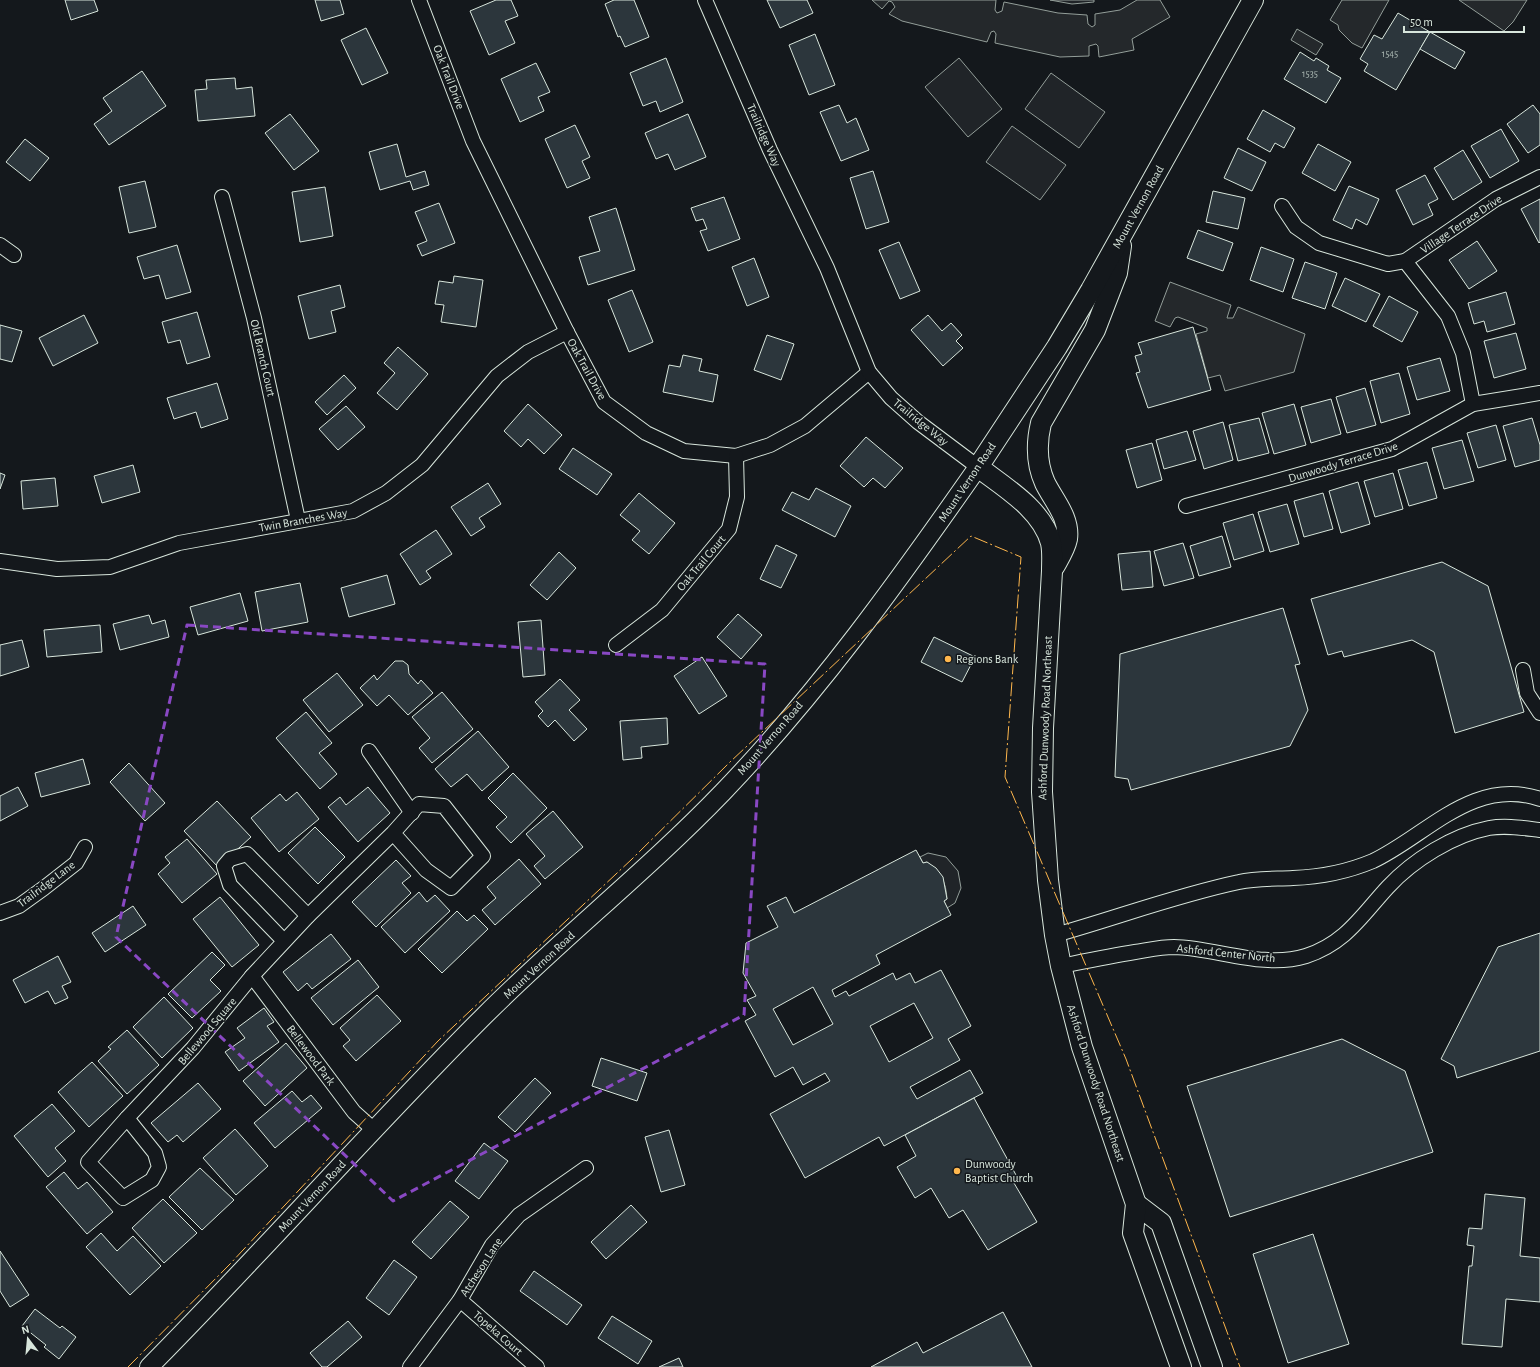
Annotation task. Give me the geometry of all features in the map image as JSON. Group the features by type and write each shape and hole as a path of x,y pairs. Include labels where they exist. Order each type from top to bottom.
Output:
{"main road":[{"name":"Mount Vernon Road","path":"978,467 1057,347 1124,233 1253,0"},
{"path":"1052,570 1063,550 1067,529 1064,518 1040,471 1037,448 1038,436 1042,423 1095,330 1117,273 1124,233"},
{"name":"Ashford Dunwoody Road Northeast","path":"978,467 1030,508 1042,524 1052,547 1043,728 1042,792 1048,885 1055,934 1061,966 1082,1047 1136,1204 1134,1233 1181,1367"},
{"path":"1136,1204 1161,1223 1212,1367"}],"street":[{"name":"Oak Trail Drive","path":"419,0 473,141 567,332 604,402 646,433 684,451 736,456 770,445 805,426 869,372"},
{"name":"Trailridge Way","path":"705,0 770,150 827,268 869,372 891,398 913,417 978,467"},
{"name":"Village Terrace Drive","path":"1405,261 1496,199 1540,177"},
{"name":"Old Branch Court","path":"222,197 254,318 298,520"},
{"path":"1282,206 1296,227 1319,243 1388,264 1405,261 1448,316 1463,353 1473,404"},
{"path":"0,245 14,255"},
{"name":"Twin Branches Way","path":"0,561 57,569 110,567 179,542 353,511 386,493 422,465 497,376 528,352 567,332"},
{"name":"Dunwoody Terrace Drive","path":"1186,506 1392,449 1473,404 1540,393"},
{"name":"Oak Trail Court","path":"616,645 662,610 729,529 737,497 736,456"},
{"name":"Mount Vernon Road","path":"149,1367 215,1300 487,1012 676,840 726,788 839,659 895,585 978,467"},
{"path":"1523,670 1527,693 1540,713"},
{"path":"369,751 412,813"},
{"path":"1055,934 1240,881 1303,878 1341,873 1387,853 1452,811 1475,800 1493,796 1510,795 1540,798"},
{"name":"Bellewood Square","path":"127,1118 155,1153 159,1167 152,1180 123,1198 88,1162 127,1118 193,1048 252,976 284,941 393,833 419,804 444,806 483,856 451,888 426,870 393,833"},
{"name":"Ashford Center North","path":"1061,966 1172,947 1259,960 1281,960 1306,956 1333,943 1355,926 1399,876 1444,846 1459,838 1488,828 1519,827 1540,830"},
{"name":"Trailridge Lane","path":"0,913 19,906 44,888 76,863 85,847"},
{"path":"284,941 230,885 224,866 230,859 247,854 308,916"},
{"name":"Bellewood Park","path":"252,976 354,1112 374,1130"},
{"name":"Atcheson Lane","path":"410,1367 460,1300 492,1245 519,1215 586,1168"},
{"name":"Topeka Court","path":"460,1300 536,1367"}],"highlighted area":[{"path":"187,625 765,664 744,1015 393,1201 116,937"}],"shaded area":[{"path":"872,0 996,0 995,10 997,13 1002,11 1004,2 1058,13 1087,15 1088,24 1092,27 1095,25 1095,14 1120,10 1137,0 1160,0 1170,17 1132,39 1134,50 1099,57 1098,46 1096,44 1089,46 1089,56 1060,57 995,43 996,34 994,31 991,32 987,42 902,21 889,14 895,7 892,2 889,1 882,9"},
{"path":"1050,0 1094,0 1094,2 1072,4"},
{"path":"1342,0 1389,0 1362,48 1352,43 1339,30 1338,25 1330,20"},
{"path":"1459,0 1527,0 1513,22 1504,31"},
{"path":"1297,29 1323,44 1316,55 1291,40"},
{"path":"959,58 1002,109 968,137 925,87"},
{"path":"1051,73 1105,112 1079,148 1025,109"},
{"path":"1012,126 1066,165 1040,200 986,162"},
{"path":"1170,282 1231,305 1227,318 1233,318 1238,307 1305,334 1294,372 1225,391 1220,375 1208,378 1196,334 1207,331 1207,328 1178,317 1175,318 1170,327 1155,321"},
{"path":"928,853 946,857 958,871 961,888 955,903 947,908 944,901 947,899 942,878 927,862 923,863 920,857"}],"building":[{"path":"65,0 94,0 98,11 71,20"},
{"path":"315,0 340,0 344,14 321,21"},
{"path":"496,0 511,0 518,16 505,21 515,43 489,55 470,11"},
{"path":"614,0 634,0 649,37 625,47 620,36 618,37 605,4"},
{"path":"767,0 807,0 813,13 780,28"},
{"path":"1398,13 1430,32 1396,90 1364,71 1368,64 1360,59 1374,35 1382,39"},
{"path":"366,28 388,73 362,85 341,40"},
{"path":"1430,32 1465,52 1455,69 1420,49"},
{"path":"815,34 835,85 809,95 789,45"},
{"path":"1300,52 1314,61 1316,58 1329,66 1327,70 1341,78 1326,103 1284,79"},
{"path":"666,58 683,102 660,112 656,101 643,106 630,73"},
{"path":"536,63 550,92 538,97 544,111 520,122 501,79"},
{"path":"142,71 166,106 109,145 94,124 112,111 103,98"},
{"path":"235,78 236,89 252,87 255,116 198,121 195,90 207,89 206,80"},
{"path":"839,105 847,123 856,118 869,150 841,161 820,112"},
{"path":"1533,105 1540,114 1540,145 1528,153 1507,124"},
{"path":"1263,110 1295,128 1284,148 1275,143 1270,152 1247,139"},
{"path":"290,114 319,151 294,170 265,133"},
{"path":"688,114 706,157 675,170 668,154 656,159 645,133"},
{"path":"575,125 590,157 582,161 590,178 567,188 545,139"},
{"path":"1501,129 1519,161 1490,178 1471,146"},
{"path":"25,139 49,158 30,181 6,162"},
{"path":"397,144 406,177 425,171 429,185 413,190 410,181 380,190 369,152"},
{"path":"1318,144 1351,162 1335,191 1302,173"},
{"path":"1238,148 1266,162 1252,191 1224,178"},
{"path":"1463,150 1482,182 1453,200 1434,168"},
{"path":"873,171 889,222 866,229 850,178"},
{"path":"1425,175 1438,199 1428,204 1433,215 1413,225 1396,190"},
{"path":"145,181 156,227 129,233 119,187"},
{"path":"1349,186 1379,199 1367,225 1356,219 1352,229 1333,220"},
{"path":"325,187 333,236 300,242 292,192"},
{"path":"1213,191 1245,198 1238,229 1206,222"},
{"path":"724,197 740,239 708,251 700,231 707,229 703,219 696,221 691,208"},
{"path":"1540,199 1540,242 1539,243 1521,209"},
{"path":"439,203 455,243 422,256 417,245 427,241 415,212"},
{"path":"616,208 635,270 588,285 579,257 600,251 589,217"},
{"path":"1198,230 1233,243 1223,271 1187,258"},
{"path":"1477,241 1497,271 1469,289 1449,260"},
{"path":"899,242 920,291 900,299 879,250"},
{"path":"177,245 191,292 166,299 159,275 144,279 137,257"},
{"path":"1261,247 1294,259 1283,292 1250,280"},
{"path":"754,258 769,297 747,306 732,267"},
{"path":"1305,262 1337,273 1325,309 1292,298"},
{"path":"454,276 483,280 476,327 441,322 444,305 435,304 439,281 453,283"},
{"path":"1345,278 1380,294 1366,322 1332,306"},
{"path":"340,285 345,307 331,311 336,332 309,339 298,296"},
{"path":"632,290 653,342 629,352 608,300"},
{"path":"1506,292 1515,324 1487,332 1484,321 1474,324 1468,303"},
{"path":"1389,296 1418,312 1402,342 1373,326"},
{"path":"197,312 210,357 187,364 180,340 168,343 162,322"},
{"path":"84,315 98,343 53,366 39,338"},
{"path":"928,315 942,331 951,323 962,335 956,341 963,348 943,366 911,330"},
{"path":"0,325 22,331 12,362 0,359"},
{"path":"1193,327 1211,390 1148,408 1136,373 1140,372 1135,356 1142,354 1138,343"},
{"path":"1516,333 1526,369 1494,378 1484,341"},
{"path":"767,335 794,344 781,380 754,370"},
{"path":"398,347 428,374 397,410 377,393 395,373 384,363"},
{"path":"683,355 702,359 699,371 718,375 713,402 663,392 669,365 680,367"},
{"path":"1440,358 1450,391 1417,400 1407,367"},
{"path":"1399,373 1410,414 1381,423 1370,381"},
{"path":"344,375 356,388 327,415 315,402"},
{"path":"217,383 228,419 201,428 196,412 174,419 167,398"},
{"path":"1365,388 1376,425 1347,433 1336,397"},
{"path":"1331,399 1341,434 1311,443 1301,407"},
{"path":"528,404 562,435 544,454 528,439 521,447 504,431"},
{"path":"1294,404 1306,445 1274,454 1262,413"},
{"path":"346,406 365,427 338,450 319,429"},
{"path":"1259,418 1269,453 1238,461 1229,425"},
{"path":"1532,418 1540,445 1540,460 1515,467 1503,426"},
{"path":"1223,422 1233,460 1204,469 1193,431"},
{"path":"1496,425 1506,460 1478,468 1467,433"},
{"path":"1187,431 1196,460 1164,469 1156,440"},
{"path":"866,437 903,468 885,488 873,478 864,487 840,466"},
{"path":"1462,440 1474,481 1444,489 1432,448"},
{"path":"1152,443 1162,480 1137,488 1126,450"},
{"path":"573,448 612,474 597,495 559,469"},
{"path":"1427,462 1437,498 1409,506 1398,470"},
{"path":"133,465 140,492 102,503 94,476"},
{"path":"0,473 5,475 0,489"},
{"path":"1393,473 1403,509 1375,517 1364,481"},
{"path":"55,478 58,506 23,509 21,481"},
{"path":"1358,482 1370,524 1341,533 1329,491"},
{"path":"488,483 501,504 479,518 485,527 471,536 451,507"},
{"path":"816,488 851,506 835,537 782,510 792,492 809,500"},
{"path":"639,493 675,523 649,554 632,540 640,531 620,515"},
{"path":"1323,493 1333,529 1304,537 1294,501"},
{"path":"1287,504 1299,544 1270,552 1258,512"},
{"path":"1253,514 1264,551 1234,560 1223,523"},
{"path":"436,530 452,554 426,571 431,578 420,585 400,554"},
{"path":"1222,536 1231,567 1199,576 1190,546"},
{"path":"1183,543 1194,578 1164,586 1154,551"},
{"path":"776,545 797,555 781,588 760,579"},
{"path":"1150,551 1153,587 1122,590 1118,554"},
{"path":"559,552 576,568 547,600 530,585"},
{"path":"1442,562 1488,586 1524,712 1455,733 1434,652 1412,640 1344,657 1342,651 1328,655 1311,599"},
{"path":"387,575 395,604 349,617 341,588"},
{"path":"300,583 308,622 262,631 255,592"},
{"path":"240,593 248,621 198,635 190,607"},
{"path":"1283,608 1300,664 1295,665 1308,710 1290,746 1131,790 1128,779 1115,777 1120,654"},
{"path":"738,614 762,635 741,659 717,637"},
{"path":"149,615 152,624 165,620 169,637 120,650 113,624"},
{"path":"541,620 545,675 523,677 518,622"},
{"path":"100,625 102,652 47,657 44,630"},
{"name":"Regions Bank","path":"934,637 975,657 962,682 921,662"},
{"path":"22,640 29,667 0,676 0,645"},
{"path":"702,657 727,696 699,714 674,676"},
{"path":"395,661 403,661 408,665 409,674 418,684 421,680 433,693 408,715 389,695 377,706 360,688 374,675 377,680"},
{"path":"337,673 363,705 329,732 303,700"},
{"path":"560,679 580,700 569,710 587,729 574,741 555,720 548,727 538,716 543,711 535,702"},
{"path":"442,692 473,729 432,763 419,748 430,738 412,717"},
{"path":"306,712 332,743 319,753 337,774 320,789 276,738"},
{"path":"667,718 668,744 641,747 642,758 623,760 620,721"},
{"path":"478,731 509,767 482,791 467,774 451,787 435,769"},
{"path":"83,759 90,784 41,797 35,773"},
{"path":"129,763 165,803 145,821 110,782"},
{"path":"513,773 547,808 511,843 496,827 507,817 488,798"},
{"path":"18,787 28,806 0,821 0,796"},
{"path":"368,787 390,813 358,842 328,807 340,797 346,805"},
{"path":"297,792 319,819 279,852 251,818 280,794 286,801"},
{"path":"217,801 251,837 218,867 184,831"},
{"path":"553,811 583,847 545,879 534,866 545,856 526,834"},
{"path":"315,827 345,857 318,884 288,853"},
{"path":"187,839 217,874 182,903 158,874 170,863 165,857"},
{"path":"916,850 923,863 927,862 936,868 943,877 947,899 944,901 951,915 876,955 880,964 832,990 835,997 846,991 849,996 893,973 896,980 910,973 915,983 941,970 971,1026 948,1039 960,1060 910,1087 917,1099 970,1070 983,1093 884,1146 879,1137 805,1178 770,1114 830,1081 825,1073 803,1085 793,1067 775,1077 745,1021 756,1015 747,1000 756,996 743,973 746,943 778,927 767,906 786,897 794,913","holes":["813,987 833,1024 793,1045 773,1009","914,1003 933,1038 889,1062 870,1026"]},
{"path":"519,859 541,884 495,925 482,910 496,898 487,887"},
{"path":"396,860 411,876 402,883 411,893 376,927 352,902"},
{"path":"419,892 427,902 435,895 450,911 405,953 381,927"},
{"path":"220,897 259,945 232,967 193,919"},
{"path":"133,906 146,925 105,952 92,933"},
{"path":"457,911 467,921 474,915 488,929 442,973 418,949"},
{"path":"1540,933 1540,1051 1457,1078 1454,1066 1441,1059 1498,947"},
{"path":"331,934 351,959 312,989 307,983 298,991 283,972"},
{"path":"212,952 225,965 210,980 221,991 192,1018 168,994"},
{"path":"58,956 71,982 62,986 68,998 55,1004 48,991 25,1003 13,980"},
{"path":"358,960 379,987 333,1025 311,998"},
{"path":"377,995 401,1021 356,1061 343,1046 350,1040 340,1028"},
{"path":"164,997 193,1028 162,1058 133,1027"},
{"path":"264,1008 274,1022 267,1026 279,1042 239,1071 225,1052 245,1038 237,1028"},
{"path":"127,1030 159,1065 127,1094 98,1061 111,1049 108,1047"},
{"path":"1342,1039 1405,1071 1433,1152 1230,1217 1187,1086"},
{"path":"286,1043 307,1068 265,1106 243,1081"},
{"path":"601,1058 647,1073 637,1101 592,1086"},
{"path":"92,1062 123,1096 89,1127 58,1092"},
{"path":"535,1078 551,1093 515,1132 498,1117"},
{"path":"198,1083 221,1109 183,1142 177,1135 168,1142 151,1123"},
{"path":"292,1091 302,1102 311,1095 322,1108 275,1148 254,1123"},
{"name":"Dunwoody Baptist Church","path":"974,1098 1016,1175 1011,1178 1037,1222 988,1250 963,1210 949,1218 931,1188 915,1198 897,1167 916,1156 905,1135"},
{"path":"52,1104 75,1131 55,1148 66,1161 48,1177 14,1136"},
{"path":"235,1129 268,1166 236,1195 203,1158"},
{"path":"669,1130 685,1185 661,1192 645,1137"},
{"path":"484,1143 508,1161 479,1199 455,1181"},
{"path":"200,1168 234,1200 202,1230 169,1197"},
{"path":"64,1172 78,1189 87,1182 113,1212 87,1234 46,1187"},
{"path":"1485,1194 1525,1198 1520,1256 1540,1258 1540,1302 1506,1299 1502,1347 1462,1344 1469,1266 1472,1266 1474,1246 1467,1245 1469,1228 1482,1229"},
{"path":"163,1199 197,1233 164,1263 132,1228"},
{"path":"450,1201 469,1217 431,1259 412,1242"},
{"path":"631,1205 647,1222 606,1259 591,1242"},
{"path":"101,1233 117,1251 133,1236 161,1266 130,1295 86,1247"},
{"path":"1313,1234 1349,1344 1288,1363 1253,1254"},
{"path":"0,1251 29,1295 10,1307 0,1291"},
{"path":"394,1260 417,1277 389,1315 366,1298"},
{"path":"534,1271 582,1305 567,1325 520,1291"},
{"path":"35,1309 60,1328 62,1326 76,1337 59,1359 44,1347 46,1345 22,1326"},
{"path":"1003,1312 1032,1367 871,1367 917,1342 923,1353"},
{"path":"612,1316 652,1341 638,1364 598,1338"},
{"path":"348,1321 362,1337 327,1367 322,1367 310,1353"},
{"path":"679,1358 683,1367 659,1367"}],"power":[{"path":"128,1367 230,1264 438,1041 632,859 730,762 971,536 1021,557 1005,777 1126,1059 1240,1367"}],"place":[{"name":"Regions Bank","path":"948,659"},
{"name":"Dunwoody Baptist Church","path":"957,1171"}]}
